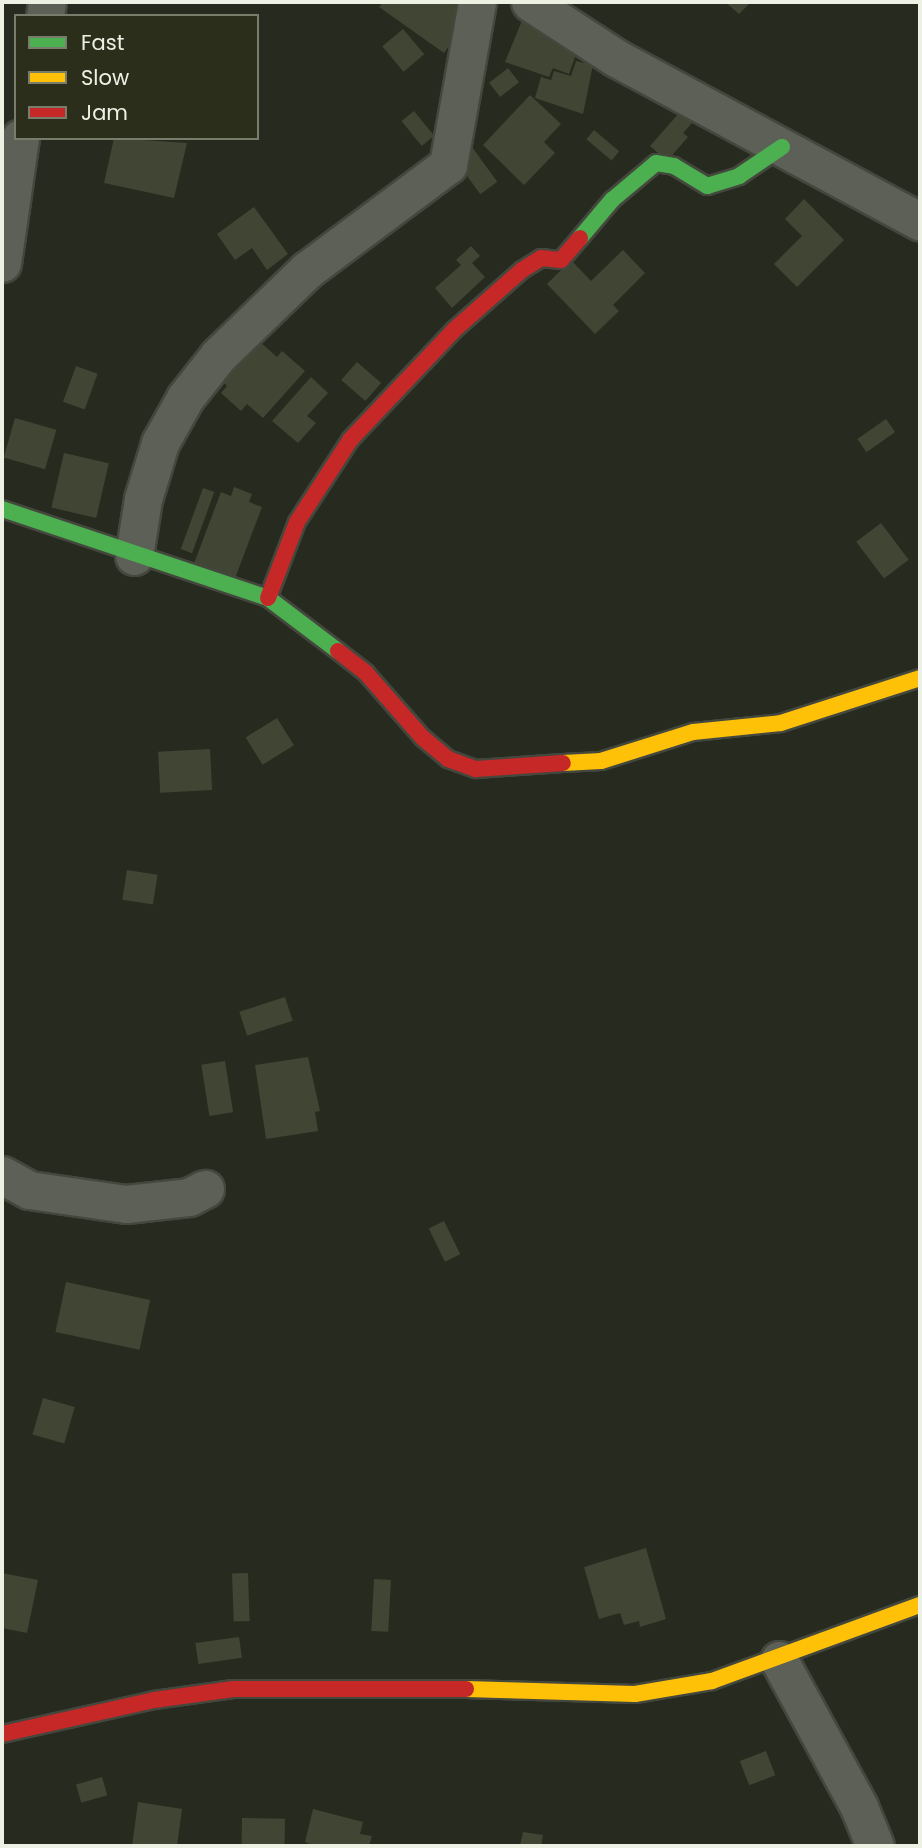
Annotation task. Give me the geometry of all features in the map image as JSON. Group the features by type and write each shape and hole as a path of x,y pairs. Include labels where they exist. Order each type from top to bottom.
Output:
{"street":[{"path":"134,556 143,499 160,443 185,398 219,355 307,270 448,165 477,2"},
{"path":"530,2 616,58 920,222"},
{"path":"2,263 20,140"},
{"path":"268,598 297,522 351,439 454,330 522,270 541,258 561,260 612,200 656,163 674,166 707,186 740,176 782,147"},
{"path":"2,509 134,556 268,598 366,673 423,738 448,759 477,769 601,761 693,732 781,723 920,678"},
{"path":"2,1175 29,1190 126,1204 189,1197 205,1189"},
{"path":"2,1734 154,1700 233,1689 370,1686 635,1694 704,1683 779,1660 920,1605"},
{"path":"779,1660 859,1807 874,1846"}],"building":[{"path":"383,2 463,2 455,18 464,25 444,53 379,7"},
{"path":"725,2 751,2 739,14"},
{"path":"523,18 581,40 569,74 553,68 549,77 505,62"},
{"path":"403,29 424,54 404,72 382,46"},
{"path":"576,61 593,65 583,114 535,98 541,77 551,80 554,71 571,76"},
{"path":"508,68 519,82 500,97 489,83"},
{"path":"530,95 561,124 544,142 555,153 524,185 483,145"},
{"path":"414,111 434,136 422,146 402,121"},
{"path":"680,112 692,123 683,133 688,137 667,161 650,146"},
{"path":"594,130 619,151 612,160 586,139"},
{"path":"114,140 187,143 174,198 104,183"},
{"path":"472,147 497,182 480,194 455,159"},
{"path":"804,199 844,240 797,287 774,264 802,236 785,219"},
{"path":"254,207 288,254 267,270 252,248 235,260 217,234"},
{"path":"471,246 480,256 472,263 485,277 452,308 435,288 461,265 456,260"},
{"path":"623,250 645,273 613,305 619,311 595,334 547,284 571,260 591,281"},
{"path":"259,341 277,357 282,351 305,371 263,418 247,404 241,411 221,393 227,386 223,382"},
{"path":"357,362 381,383 365,401 341,380"},
{"path":"76,366 98,374 85,410 63,402"},
{"path":"311,377 328,393 307,416 316,423 298,443 272,421"},
{"path":"15,418 56,430 45,469 4,457"},
{"path":"886,419 895,432 867,452 857,439"},
{"path":"64,453 109,463 96,518 51,508"},
{"path":"234,487 252,494 249,502 262,507 234,581 193,566 221,492 231,496"},
{"path":"203,488 214,492 192,553 181,549"},
{"path":"881,523 909,560 884,578 856,542"},
{"path":"277,718 294,745 263,765 246,738"},
{"path":"210,749 212,790 160,793 158,752"},
{"path":"127,870 158,875 153,904 122,900"},
{"path":"285,997 293,1021 247,1036 239,1012"},
{"path":"308,1057 320,1111 315,1112 318,1131 266,1139 255,1065"},
{"path":"225,1061 233,1112 209,1116 201,1065"},
{"path":"444,1221 460,1254 445,1262 429,1228"},
{"path":"66,1282 150,1300 140,1350 55,1332"},
{"path":"43,1398 75,1407 64,1444 33,1435"},
{"path":"646,1548 666,1619 640,1627 639,1621 624,1625 620,1613 599,1619 584,1567"},
{"path":"2,1573 38,1580 27,1633 2,1628"},
{"path":"248,1573 250,1621 234,1622 232,1574"},
{"path":"374,1579 391,1580 388,1632 371,1631"},
{"path":"239,1637 242,1658 198,1664 195,1643"},
{"path":"766,1751 775,1775 749,1785 740,1761"},
{"path":"102,1777 107,1795 81,1803 76,1784"},
{"path":"138,1802 182,1809 177,1846 132,1846"},
{"path":"313,1809 363,1822 360,1834 372,1836 369,1846 315,1846 305,1842"},
{"path":"242,1818 285,1819 285,1846 242,1846"},
{"path":"523,1832 543,1835 541,1846 520,1846"}],"traffic: fast":[{"path":"580,238 612,200 656,163 674,166 707,186 739,176 782,147"},
{"path":"2,509 268,598 338,651"}],"traffic: slow":[{"path":"563,763 601,761 693,732 781,723 920,678"},
{"path":"466,1689 635,1694 712,1681 920,1605"}],"traffic: jam":[{"path":"268,598 297,522 351,439 454,330 522,270 541,258 561,260 580,238"},
{"path":"338,651 366,673 423,738 448,759 476,769 563,763"},
{"path":"2,1734 154,1700 233,1689 466,1689"}]}
